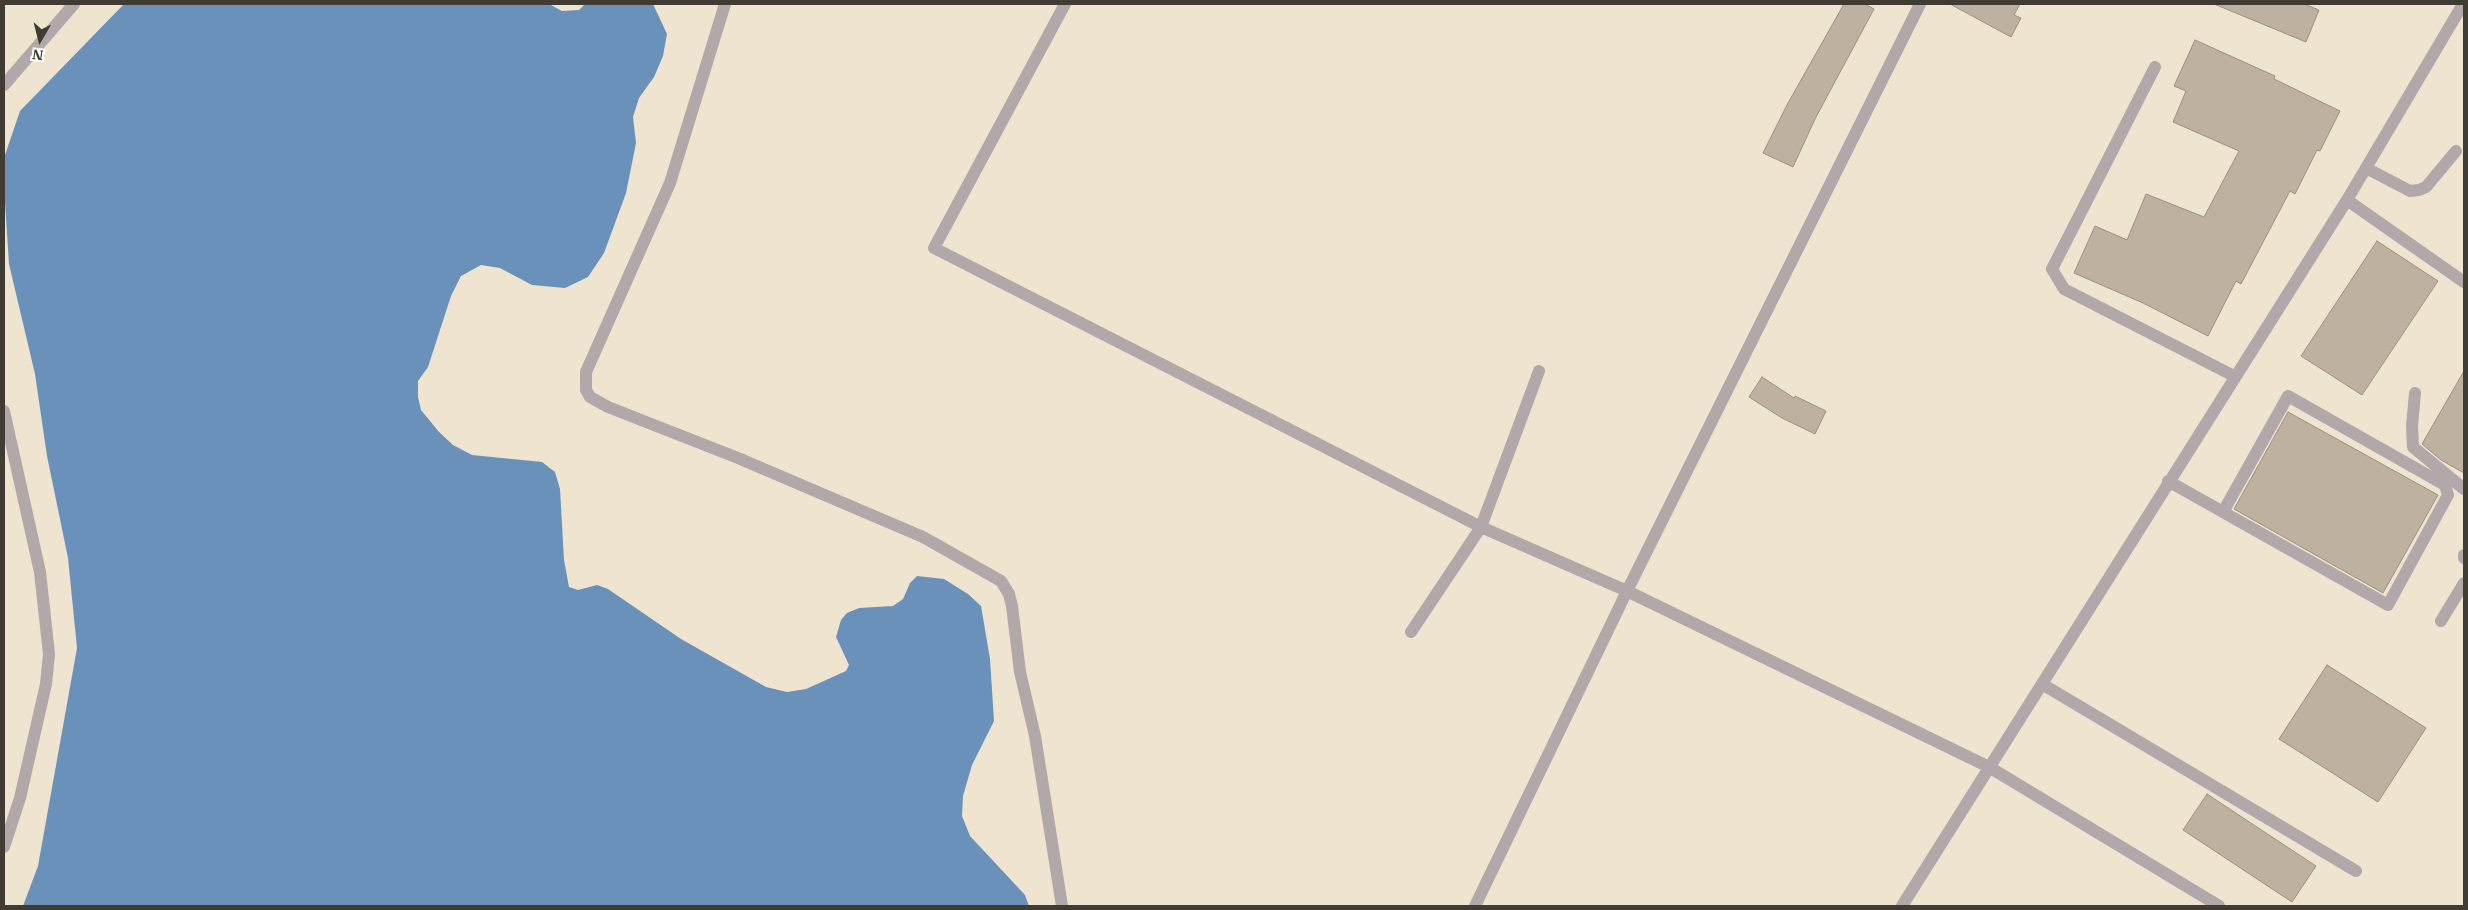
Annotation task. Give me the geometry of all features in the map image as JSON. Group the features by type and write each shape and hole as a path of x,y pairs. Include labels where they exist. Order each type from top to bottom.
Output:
{"street":[{"path":"4,85 74,4"},
{"path":"725,4 670,183 586,372 586,390 590,397 608,406 738,458 922,537 1001,581 1012,606 1020,672 1035,736 1062,906"},
{"path":"1065,4 934,248 1481,527 1627,591 1989,767 2219,906"},
{"path":"1475,906 1627,591 1920,4"},
{"path":"1902,906 2234,376 2347,200 2462,4"},
{"path":"2155,67 2052,269 2064,289 2234,376"},
{"path":"2366,168 2410,191 2419,190 2426,187 2456,151"},
{"path":"2347,200 2464,282"},
{"path":"1411,632 1481,527 1539,371"},
{"path":"2415,393 2412,426 2413,447 2464,489"},
{"path":"2168,481 2223,512 2388,605 2448,495 2445,485 2288,396 2223,512"},
{"path":"4,411 40,572 49,654 46,684 20,798 4,848"},
{"path":"2441,621 2464,583"},
{"path":"2042,684 2356,871"}],"water":[{"path":"124,4 549,4 562,11 579,10 585,4 653,4 667,34 663,56 654,77 639,98 633,117 636,143 626,193 604,253 588,277 565,288 532,285 500,268 481,265 461,276 451,296 428,367 418,381 418,397 421,410 439,432 453,445 472,455 542,462 555,472 560,489 564,560 569,587 578,590 597,585 608,589 681,639 766,687 787,692 806,689 846,671 849,665 836,637 841,620 847,613 859,608 893,606 903,599 910,583 917,576 944,579 968,594 981,606 990,659 994,721 972,765 963,796 962,816 970,836 1025,895 1029,906 23,906 38,866 77,648 68,558 47,456 35,374 9,264 4,187 5,155 20,111"}],"building":[{"path":"1844,4 1865,4 1874,9 1816,117 1793,167 1763,153 1788,103"},
{"path":"1950,4 2020,4 2014,15 2021,18 2011,37"},
{"path":"2214,4 2304,4 2319,10 2306,42"},
{"path":"2195,40 2275,76 2274,79 2340,111 2320,151 2317,150 2295,194 2290,191 2241,284 2236,281 2208,336 2143,303 2074,273 2095,226 2127,240 2146,194 2204,217 2239,151 2173,122 2186,91 2174,86"},
{"path":"2377,241 2438,281 2362,395 2301,356"},
{"path":"2464,371 2464,473 2441,460 2422,444"},
{"path":"1762,377 1794,398 1795,396 1826,411 1815,434 1782,418 1749,397"},
{"path":"2288,412 2438,495 2383,593 2234,509"},
{"path":"2327,665 2426,728 2378,802 2279,739"},
{"path":"2207,794 2316,866 2292,902 2183,830"}]}
